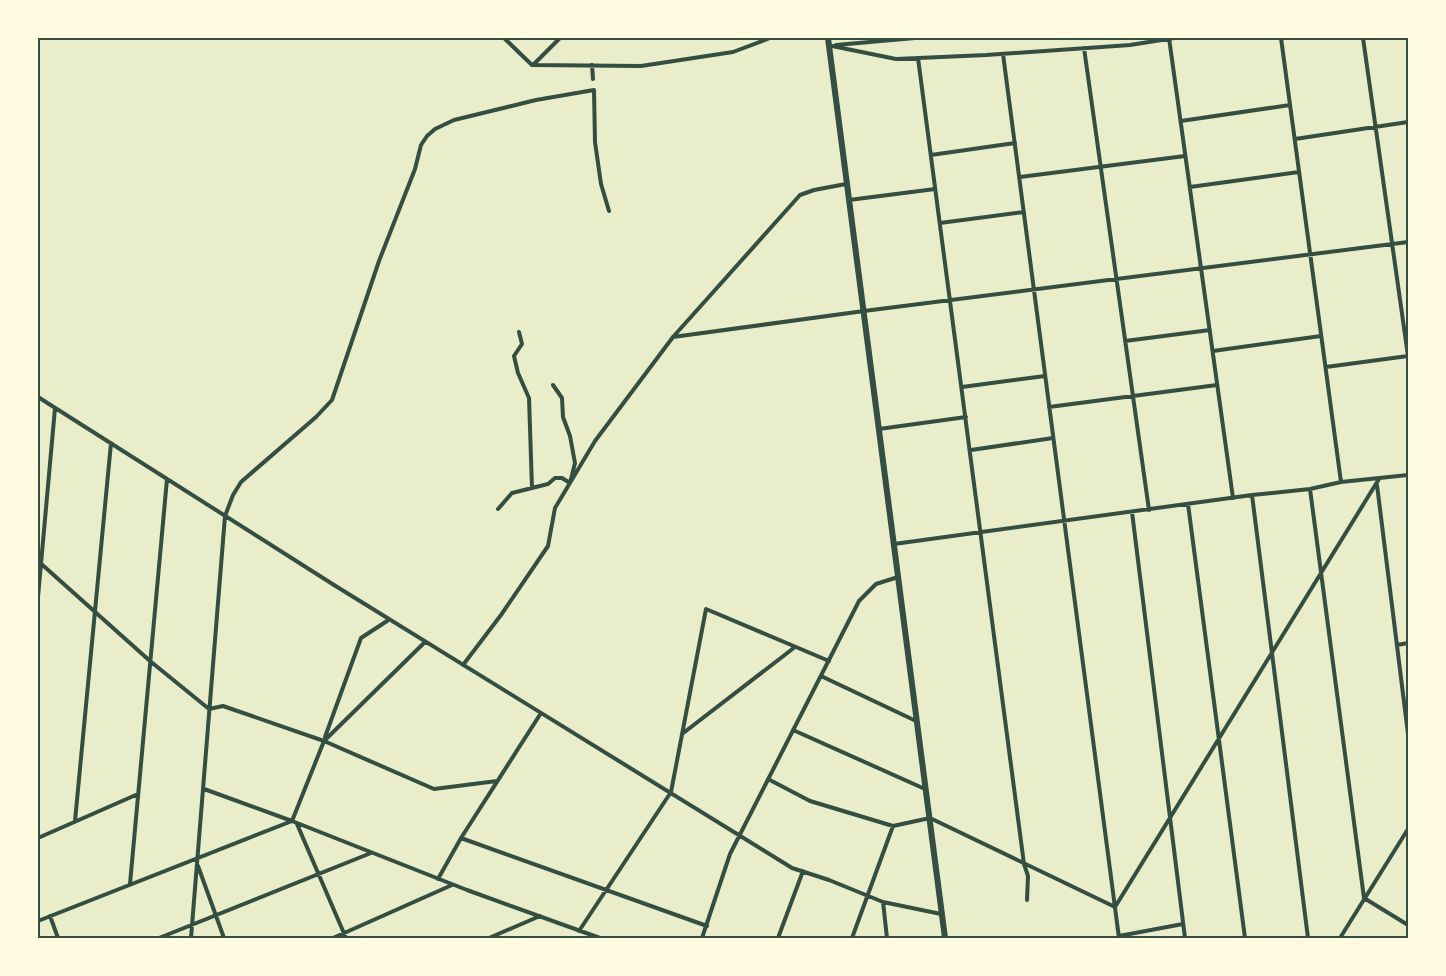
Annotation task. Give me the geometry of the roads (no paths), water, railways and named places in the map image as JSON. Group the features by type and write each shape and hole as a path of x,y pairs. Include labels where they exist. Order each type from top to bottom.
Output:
{"main road":[{"path":"828,38 945,939"}],"street":[{"path":"504,38 532,65 633,66 733,52 770,38"},
{"path":"532,65 560,38"},
{"path":"830,46 915,38"},
{"path":"1169,38 1233,498"},
{"path":"830,46 896,59 1130,45 1174,38"},
{"path":"1281,38 1341,482"},
{"path":"1326,367 1408,356 1364,38"},
{"path":"1084,48 1149,510"},
{"path":"1003,54 1119,937 1183,924"},
{"path":"918,58 1024,864 1028,876 1027,900"},
{"path":"592,65 593,79"},
{"path":"191,939 225,516 241,482 316,417 332,400 379,261 415,169 421,145 435,129 454,120 536,100 594,90 596,153 601,184 609,211"},
{"path":"1180,121 1290,105"},
{"path":"1295,139 1408,122"},
{"path":"931,155 1015,143"},
{"path":"1019,177 1185,156"},
{"path":"1190,187 1299,172"},
{"path":"463,665 501,615 548,546 555,508 595,441 673,337 800,195 847,184"},
{"path":"849,200 935,189"},
{"path":"940,223 1024,212"},
{"path":"673,337 1408,242"},
{"path":"1125,341 1210,330"},
{"path":"519,332 522,344 514,356 518,373 530,398 532,488"},
{"path":"1213,351 1322,336"},
{"path":"962,387 1045,376"},
{"path":"553,385 562,398 562,417 570,436 575,463 570,483"},
{"path":"1049,406 1217,385"},
{"path":"38,397 425,642 792,868 830,880 867,897 942,915"},
{"path":"38,597 39,562 55,408"},
{"path":"879,429 966,417"},
{"path":"971,450 1054,438"},
{"path":"75,821 111,443"},
{"path":"894,544 1310,489 1341,482 1378,481 1408,475"},
{"path":"498,509 512,493 548,484 555,478 562,478 570,483"},
{"path":"130,884 167,479"},
{"path":"1115,907 1378,481"},
{"path":"1378,481 1408,734"},
{"path":"1310,489 1364,898"},
{"path":"1252,495 1308,939"},
{"path":"1188,504 1245,939"},
{"path":"1132,512 1185,939"},
{"path":"39,562 150,661 209,709"},
{"path":"702,939 730,854 859,601 876,584 898,577"},
{"path":"579,931 671,792 706,609 829,661"},
{"path":"38,921 130,884 197,862 292,821 361,638 387,621"},
{"path":"324,741 425,642"},
{"path":"1397,645 1408,643"},
{"path":"682,735 796,647"},
{"path":"821,676 917,721"},
{"path":"209,709 224,706 324,741 434,789 497,781"},
{"path":"438,879 461,838 541,713"},
{"path":"793,730 926,790"},
{"path":"768,779 810,801 893,826 930,818 1115,907"},
{"path":"204,789 600,939"},
{"path":"38,838 138,794"},
{"path":"297,823 345,936"},
{"path":"852,939 893,826"},
{"path":"1340,939 1408,829"},
{"path":"461,838 707,926"},
{"path":"159,939 372,853"},
{"path":"197,862 214,916 224,939"},
{"path":"778,939 803,871"},
{"path":"333,939 345,936 452,884"},
{"path":"1364,898 1408,925"},
{"path":"884,902 887,939"},
{"path":"50,916 58,939"},
{"path":"489,939 540,916"}]}
